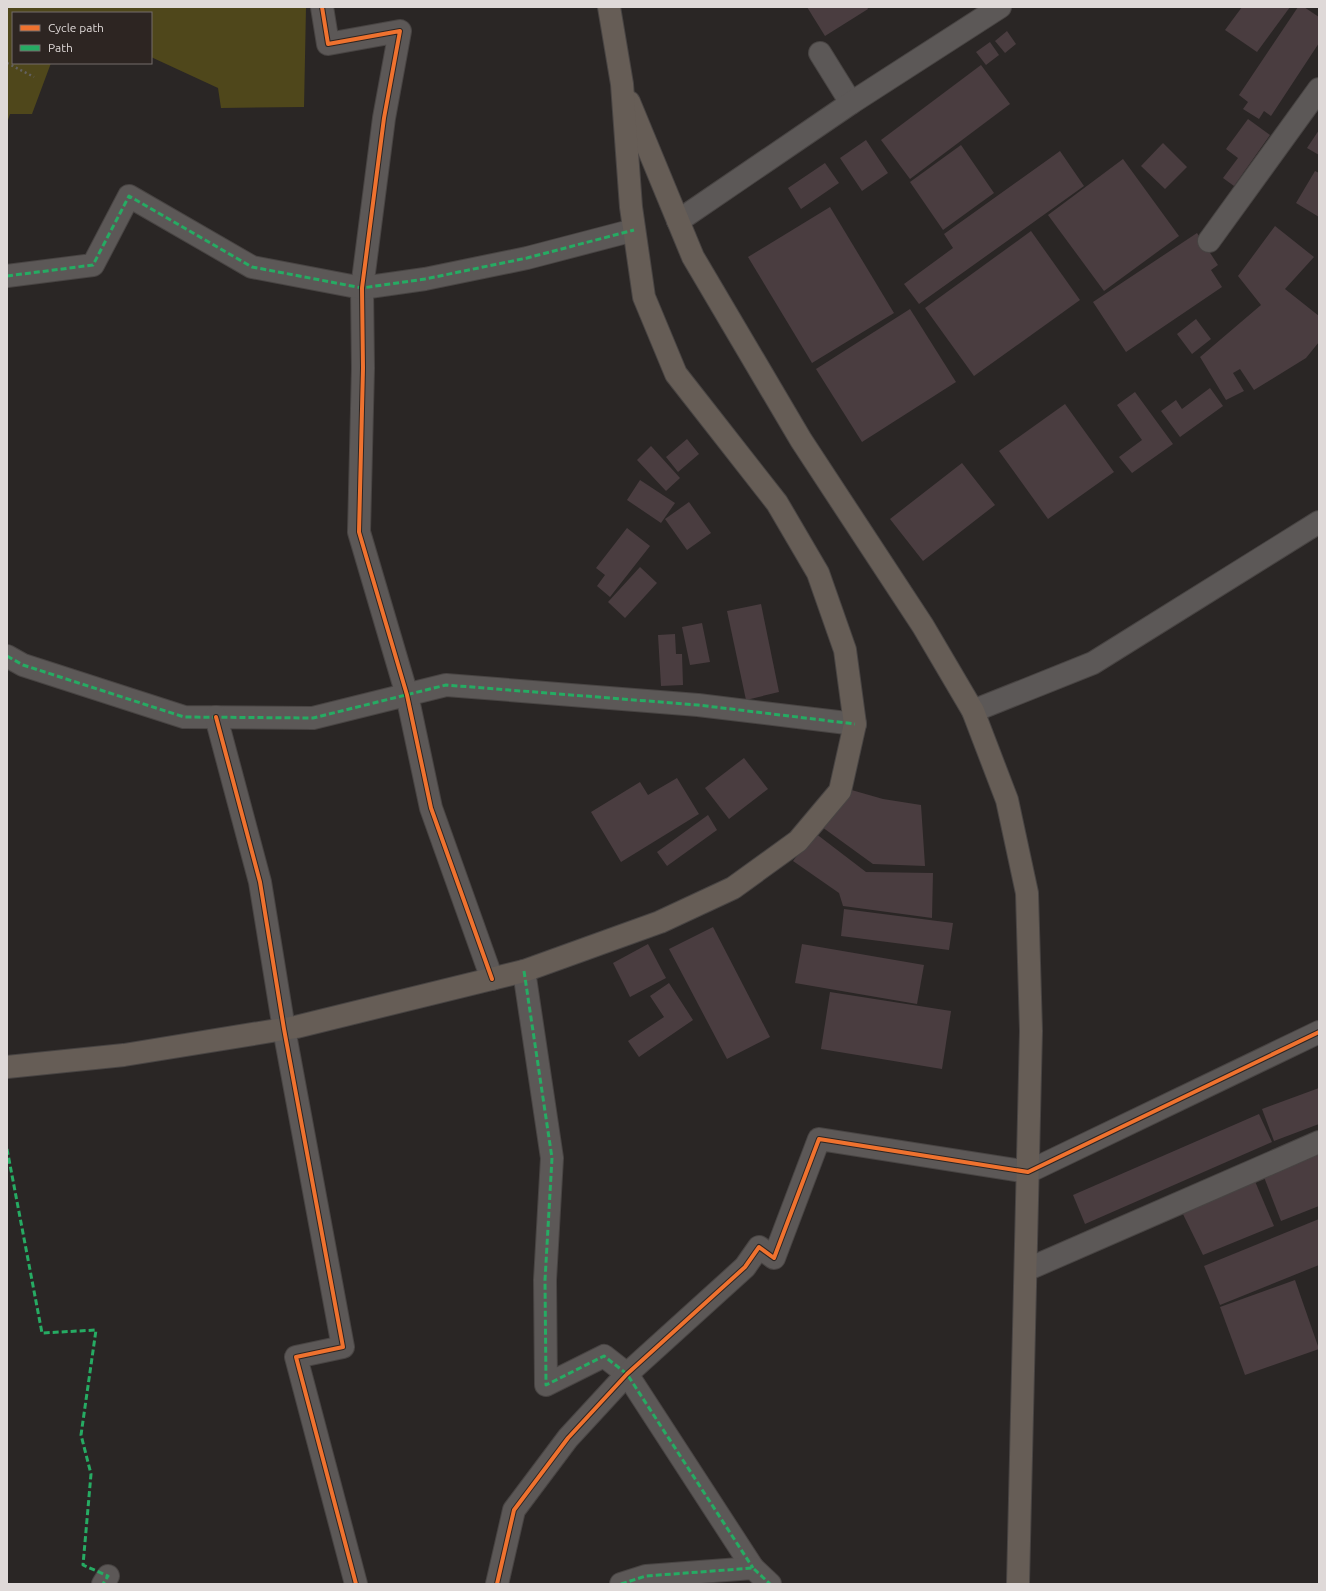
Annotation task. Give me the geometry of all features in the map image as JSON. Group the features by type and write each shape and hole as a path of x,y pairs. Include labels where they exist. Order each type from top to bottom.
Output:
{"main road":[{"path":"7,1067 124,1055 284,1029 524,971 660,922 733,888 798,841 840,791 856,724 844,650 818,573 777,503 676,374 644,297 634,230 622,84 609,7"},
{"path":"622,84 693,256 802,440 923,626 973,711 1007,800 1027,893 1031,1031 1018,1584"}],"street":[{"path":"322,7 328,44 400,31 384,118 362,288 363,368 359,532 407,695 431,808 492,979"},
{"path":"678,221 851,103 1000,7"},
{"path":"820,53 851,103"},
{"path":"1209,241 1319,89"},
{"path":"7,276 94,265 129,196 252,267 362,288 425,279 527,258 634,230"},
{"path":"973,711 1093,664 1319,522"},
{"path":"7,656 23,665 184,717 313,718 446,685 698,705 856,724"},
{"path":"216,717 260,882 284,1029 343,1347 296,1357 356,1584"},
{"path":"524,971 552,1158 545,1280 546,1385 604,1356 627,1374 753,1568 770,1584"},
{"path":"496,1584 514,1510 568,1438 627,1374 745,1267 759,1247 774,1258 819,1139 1028,1172 1319,1032"},
{"path":"1026,1270 1319,1142"},
{"path":"621,1584 646,1576 753,1568"}],"path":[{"path":"7,63 34,77"}],"shaded area":[{"path":"7,7 306,7 304,107 221,108 218,88 152,57 152,12 12,12 12,64 51,64 32,114 10,114 7,123"}],"building":[{"path":"807,7 867,7 868,9 825,36"},
{"path":"1242,7 1290,7 1257,52 1225,30"},
{"path":"1298,7 1304,7 1319,17 1319,43 1271,116 1264,111 1259,119 1243,109 1248,102 1239,95"},
{"path":"1007,31 1016,44 1005,53 995,41"},
{"path":"990,42 999,55 986,65 976,52"},
{"path":"981,65 1010,104 910,179 881,140"},
{"path":"1248,119 1270,135 1234,186 1223,178 1238,158 1226,149"},
{"path":"1319,130 1319,155 1307,148"},
{"path":"866,140 888,173 862,191 840,158"},
{"path":"1163,143 1187,167 1165,189 1141,166"},
{"path":"961,145 994,193 943,230 910,182"},
{"path":"1060,151 1084,186 919,304 904,284 953,248 944,234"},
{"path":"1123,159 1179,236 1104,291 1048,215"},
{"path":"825,163 839,183 801,209 788,188"},
{"path":"1315,171 1319,173 1319,217 1296,203"},
{"path":"830,207 894,313 812,363 748,257"},
{"path":"1275,226 1314,257 1285,289 1319,316 1319,342 1306,358 1254,390 1240,369 1233,373 1244,391 1226,400 1200,357 1261,305 1238,276"},
{"path":"1031,231 1080,300 974,376 925,308"},
{"path":"1197,233 1218,265 1211,270 1222,287 1126,352 1093,302"},
{"path":"910,309 956,382 862,442 816,369"},
{"path":"1196,319 1211,339 1192,354 1177,334"},
{"path":"1210,388 1223,406 1180,437 1161,411 1176,400 1182,409"},
{"path":"1135,392 1173,444 1132,473 1119,457 1142,440 1117,405"},
{"path":"1065,404 1114,472 1048,519 999,451"},
{"path":"687,439 699,454 678,472 666,457"},
{"path":"651,446 680,478 666,491 637,460"},
{"path":"962,463 995,505 923,561 890,519"},
{"path":"640,480 675,503 661,523 627,500"},
{"path":"689,502 711,533 687,550 665,519"},
{"path":"627,528 650,546 610,597 597,586 605,575 596,568"},
{"path":"640,567 657,583 625,618 608,602"},
{"path":"761,604 779,692 746,700 727,611"},
{"path":"702,623 710,662 690,665 682,627"},
{"path":"675,634 676,654 682,654 683,685 661,686 658,635"},
{"path":"744,758 768,789 729,819 705,788"},
{"path":"677,778 699,814 621,862 591,812 640,782 648,795"},
{"path":"848,789 883,799 921,805 925,866 873,864 822,827"},
{"path":"708,815 717,830 667,866 657,852"},
{"path":"815,833 866,872 933,873 932,918 843,906 839,893 793,861"},
{"path":"844,909 953,923 949,950 841,936"},
{"path":"713,927 770,1037 727,1059 669,949"},
{"path":"648,944 666,978 630,997 613,963"},
{"path":"802,944 924,965 917,1004 795,983"},
{"path":"669,983 693,1020 639,1057 628,1041 664,1017 650,996"},
{"path":"830,992 951,1011 942,1069 821,1049"},
{"path":"1319,1088 1319,1124 1274,1141 1262,1109"},
{"path":"1259,1114 1272,1142 1085,1224 1073,1195"},
{"path":"1319,1151 1319,1206 1281,1221 1262,1172"},
{"path":"1254,1179 1274,1226 1203,1255 1180,1208"},
{"path":"1319,1219 1319,1265 1220,1305 1204,1266"},
{"path":"1295,1280 1319,1349 1245,1375 1220,1307"}],"marked path":[{"path":"7,276 93,265 129,196 252,267 362,288 425,279 527,258 634,230"},
{"path":"7,656 23,665 184,717 313,718 446,685 698,705 855,724"},
{"path":"524,971 552,1158 545,1280 546,1385 604,1356 627,1374 753,1568"},
{"path":"7,1149 42,1333 96,1330 81,1435 91,1474 83,1565 108,1576 103,1584"},
{"path":"621,1584 646,1576 753,1568 770,1584"}],"cycle path":[{"path":"322,7 328,44 400,31 384,118 362,288 363,368 359,532 407,695 431,808 492,979"},
{"path":"216,717 260,882 284,1029 343,1347 296,1357 356,1584"},
{"path":"497,1584 514,1510 568,1438 627,1374 745,1267 759,1247 774,1258 819,1139 1028,1172 1319,1032"}]}
